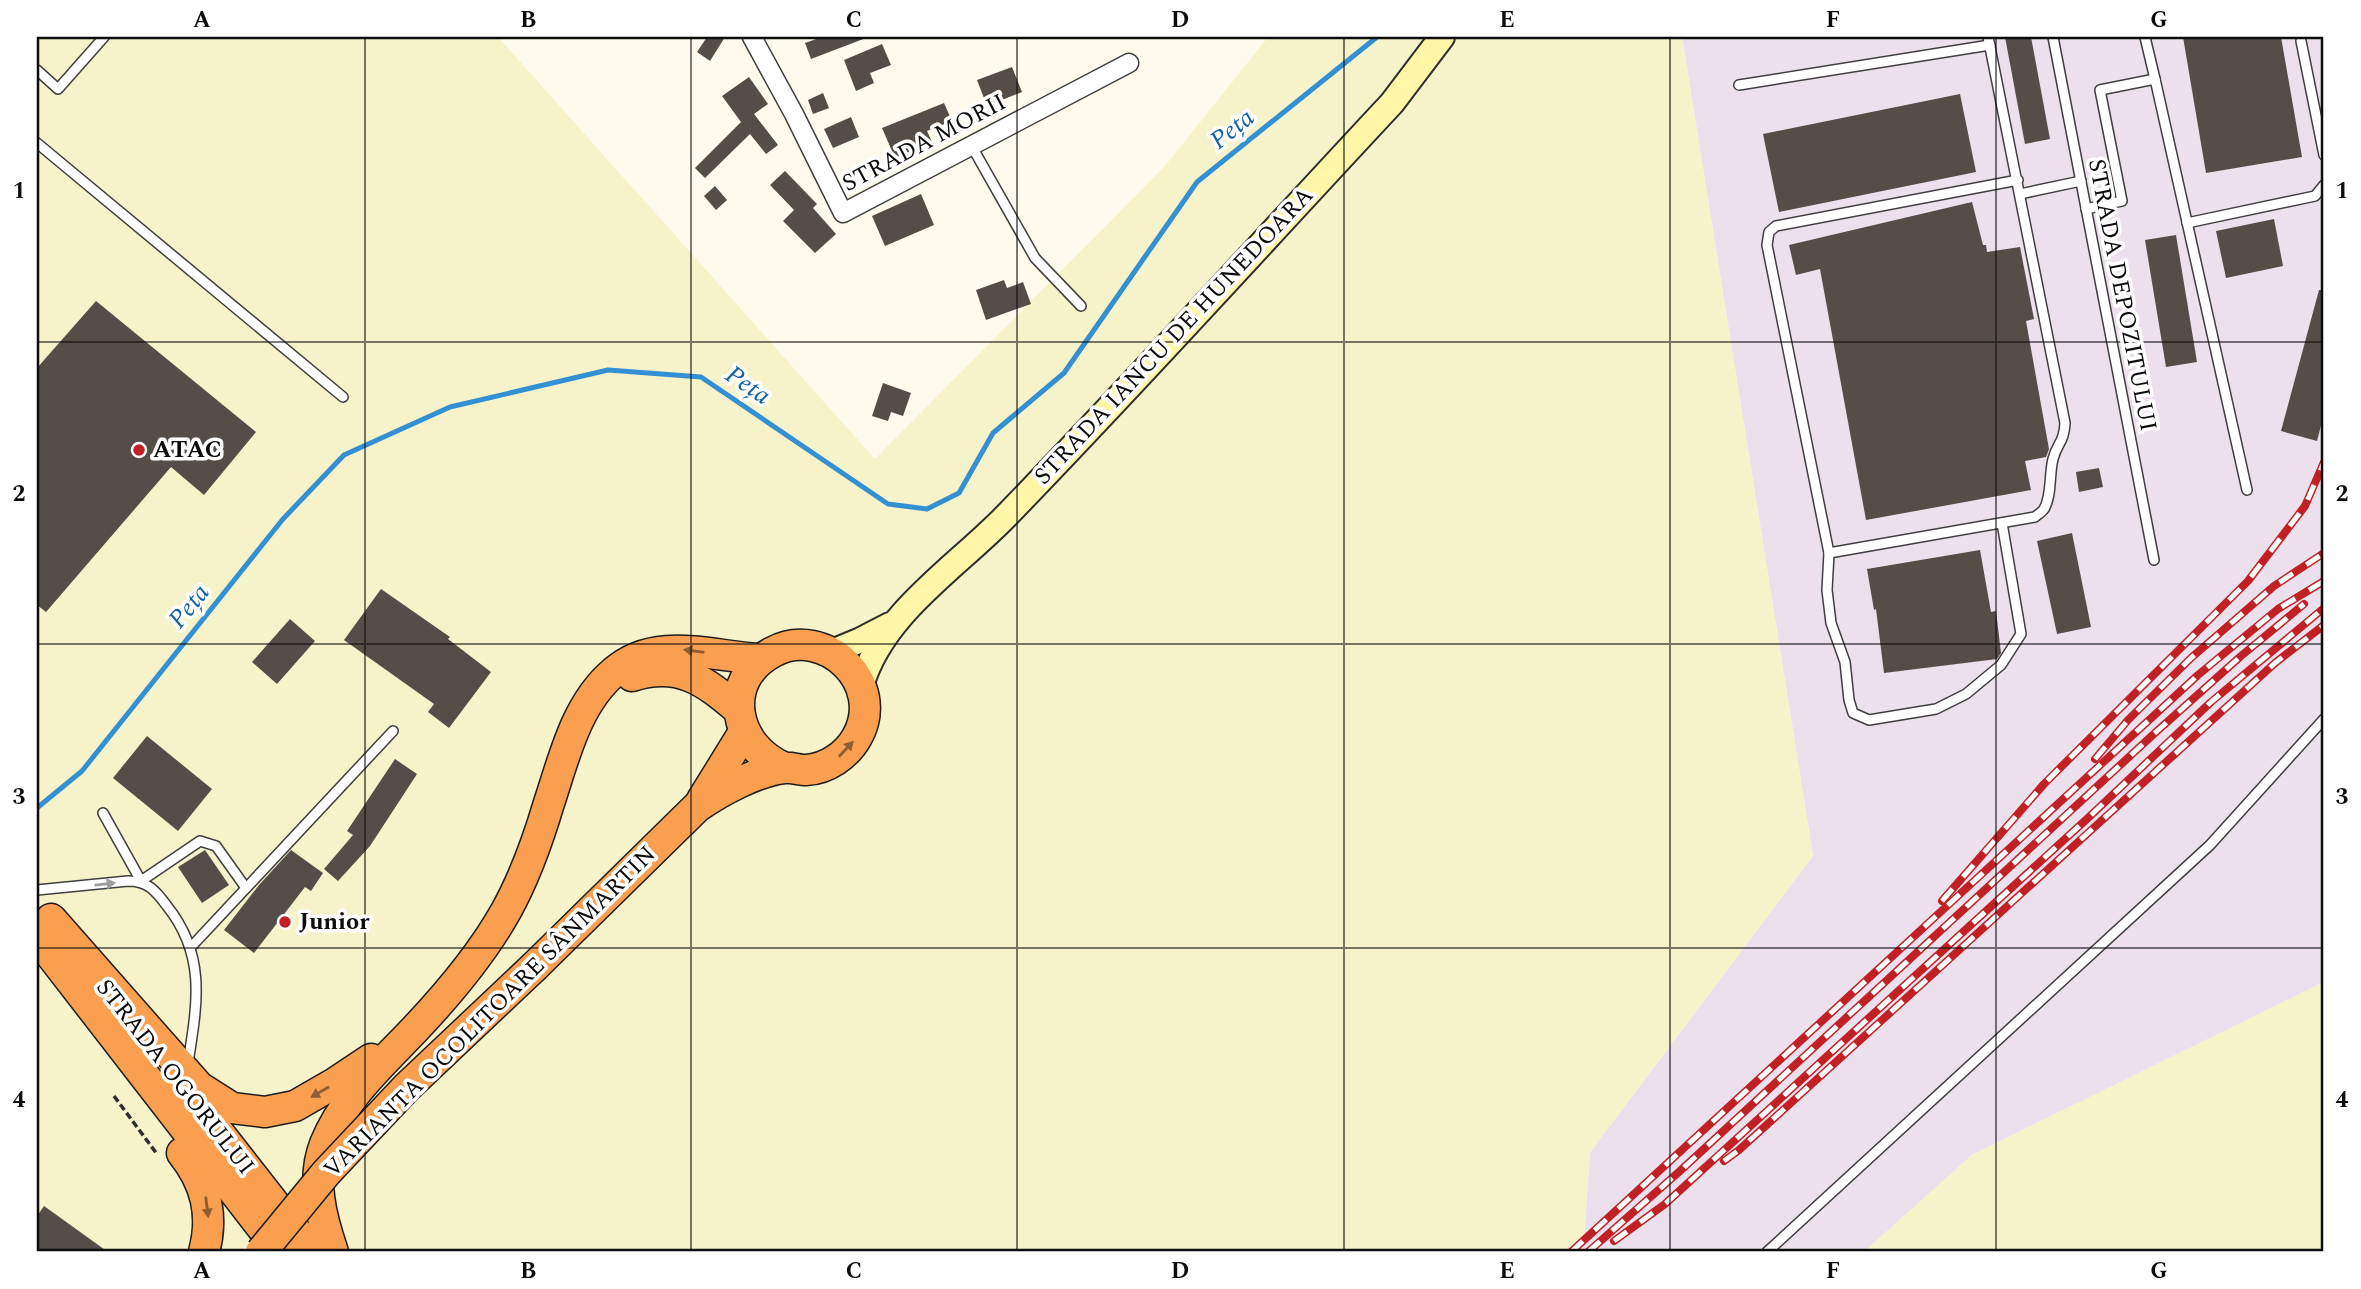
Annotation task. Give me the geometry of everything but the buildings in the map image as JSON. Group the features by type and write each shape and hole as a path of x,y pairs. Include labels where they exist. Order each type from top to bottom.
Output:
{"highway":[{"path":"592,698 616,683 650,671 689,675 704,682 742,721 757,751 785,768 806,770 827,765 845,753 858,736 865,703 861,686 850,666 832,652 820,647 796,645 783,647 761,659 749,674 741,691 742,721"},
{"path":"333,1252 323,1220 317,1177 324,1147 337,1118 357,1090 463,974 505,912 538,837 572,734 592,698 608,677 627,662 663,651 687,649 735,658 761,659"},
{"name":"VARIANTA OCOLITOARE SÂNMARTIN","path":"697,807 742,721"},
{"name":"VARIANTA OCOLITOARE SÂNMARTIN","path":"261,1252 326,1173 406,1088 697,807 731,787 785,768"},
{"path":"41,920 199,1087 232,1108 249,1111 280,1110 295,1106 335,1083 417,1027"},
{"name":"STRADA OGORULUI","path":"41,920 216,1169 281,1252"},
{"name":"STRADA OGORULUI","path":"41,920 312,1252"},
{"path":"37,947 70,1004 193,1166 204,1187 209,1214 204,1252"}],"street":[{"name":"STRADA MORII","path":"752,37 843,213 1129,63"},
{"name":"STRADA IANCU DE HUNEDOARA","path":"861,686 873,654 893,623 1024,496 1392,103 1442,37"},
{"name":"STRADA IANCU DE HUNEDOARA","path":"832,652 893,623"}],"lane":[{"path":"37,70 58,89 104,37"},
{"name":"STRADA DEPOZITULUI","path":"2053,37 2154,560"},
{"path":"2145,37 2246,491"},
{"path":"1739,85 1989,41 2065,423 2064,438 2055,451 2043,511 2035,517 1829,553"},
{"path":"2301,41 2324,155"},
{"path":"2086,209 2122,201 2100,90 2155,79"},
{"path":"37,143 343,397"},
{"path":"971,145 1035,258 1081,306"},
{"path":"2002,523 2021,634 2001,665 1966,694 1936,709 1869,720 1853,713 1845,662 1831,623 1827,590 1829,553 1767,245 1769,232 1776,226 2018,180"},
{"path":"2020,194 2081,181"},
{"path":"2187,223 2315,196 2324,185"},
{"path":"1767,1252 2210,845 2324,719"},
{"path":"191,947 393,731"},
{"path":"103,813 141,881 154,889 174,914 191,947 198,979 196,1014 186,1072"},
{"path":"37,890 141,881 200,841 216,846 246,888"}],"shaded area":[{"path":"37,37 498,37 875,459 1165,166 1268,37 1682,37 1813,856 1590,1152 1583,1252 37,1252"},
{"path":"1682,37 2324,37 2324,982 1972,1155 1864,1252 1583,1252 1590,1152 1813,856"},
{"path":"2324,982 2324,1252 1864,1252 1972,1155"}],"waterway":[{"name":"Peța","path":"37,808 82,771 283,519 344,455 450,407 608,370 701,377 888,504 927,509 959,493 993,433 1064,373 1197,182 1377,37"}],"railway":[{"path":"1942,901 2044,784 2248,581 2305,506 2324,462"},
{"path":"2095,759 2128,720 2191,658 2274,586 2324,553"},
{"path":"1571,1252 2198,675 2278,609 2324,581"},
{"path":"1588,1252 1680,1171 2156,732 2304,604"},
{"path":"1614,1241 1665,1204 2088,818 2211,702 2324,608"},
{"path":"1724,1161 2275,663 2324,625"}],"place":[{"name":"ATAC","path":"139,450"},
{"name":"Junior","path":"285,922"}]}
